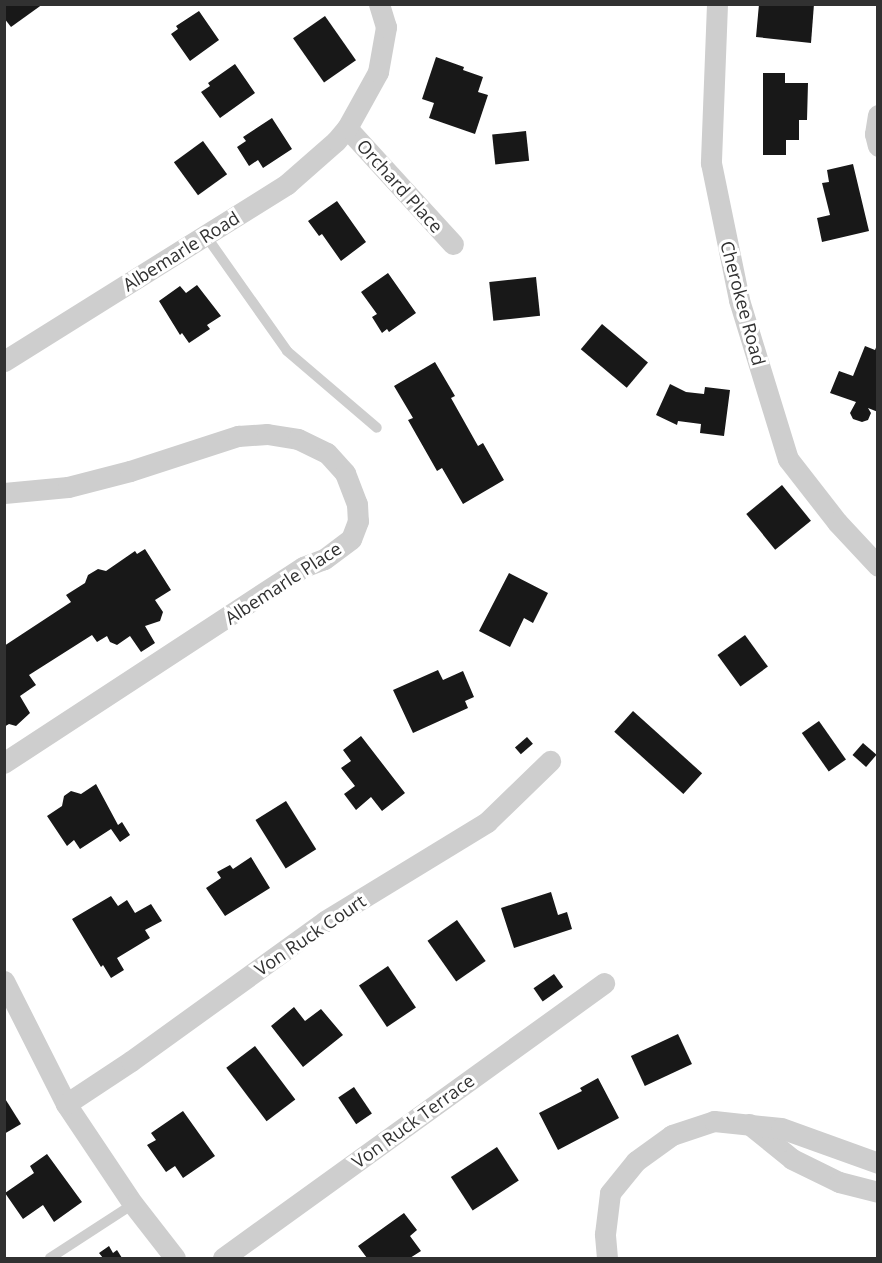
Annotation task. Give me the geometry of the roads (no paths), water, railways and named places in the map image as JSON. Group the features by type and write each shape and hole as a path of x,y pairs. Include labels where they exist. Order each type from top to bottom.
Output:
{"street":[{"name":"Albemarle Road","path":"4,361 287,184 347,129 378,72 386,27 379,4"},
{"name":"Cherokee Road","path":"717,4 711,163 739,300 788,459 837,522 878,566"},
{"path":"878,115 875,134 878,146"},
{"name":"Orchard Place","path":"347,129 453,244"},
{"name":"Albemarle Place","path":"4,493 68,487 130,471 238,436 267,434 298,439 327,453 345,473 357,504 358,521 351,539 324,559 303,567 4,763"},
{"name":"Von Ruck Court","path":"66,1104 130,1061 325,921 487,822 550,761"},
{"path":"4,981 66,1104 133,1204 175,1258"},
{"name":"Von Ruck Terrace","path":"222,1258 604,983"},
{"path":"607,1258 605,1234 610,1193 636,1161 672,1135 714,1121 782,1128 878,1163"},
{"path":"749,1124 792,1159 839,1182 878,1192"}],"lane":[{"path":"206,236 287,351 378,428"},
{"path":"50,1258 133,1204"}]}
